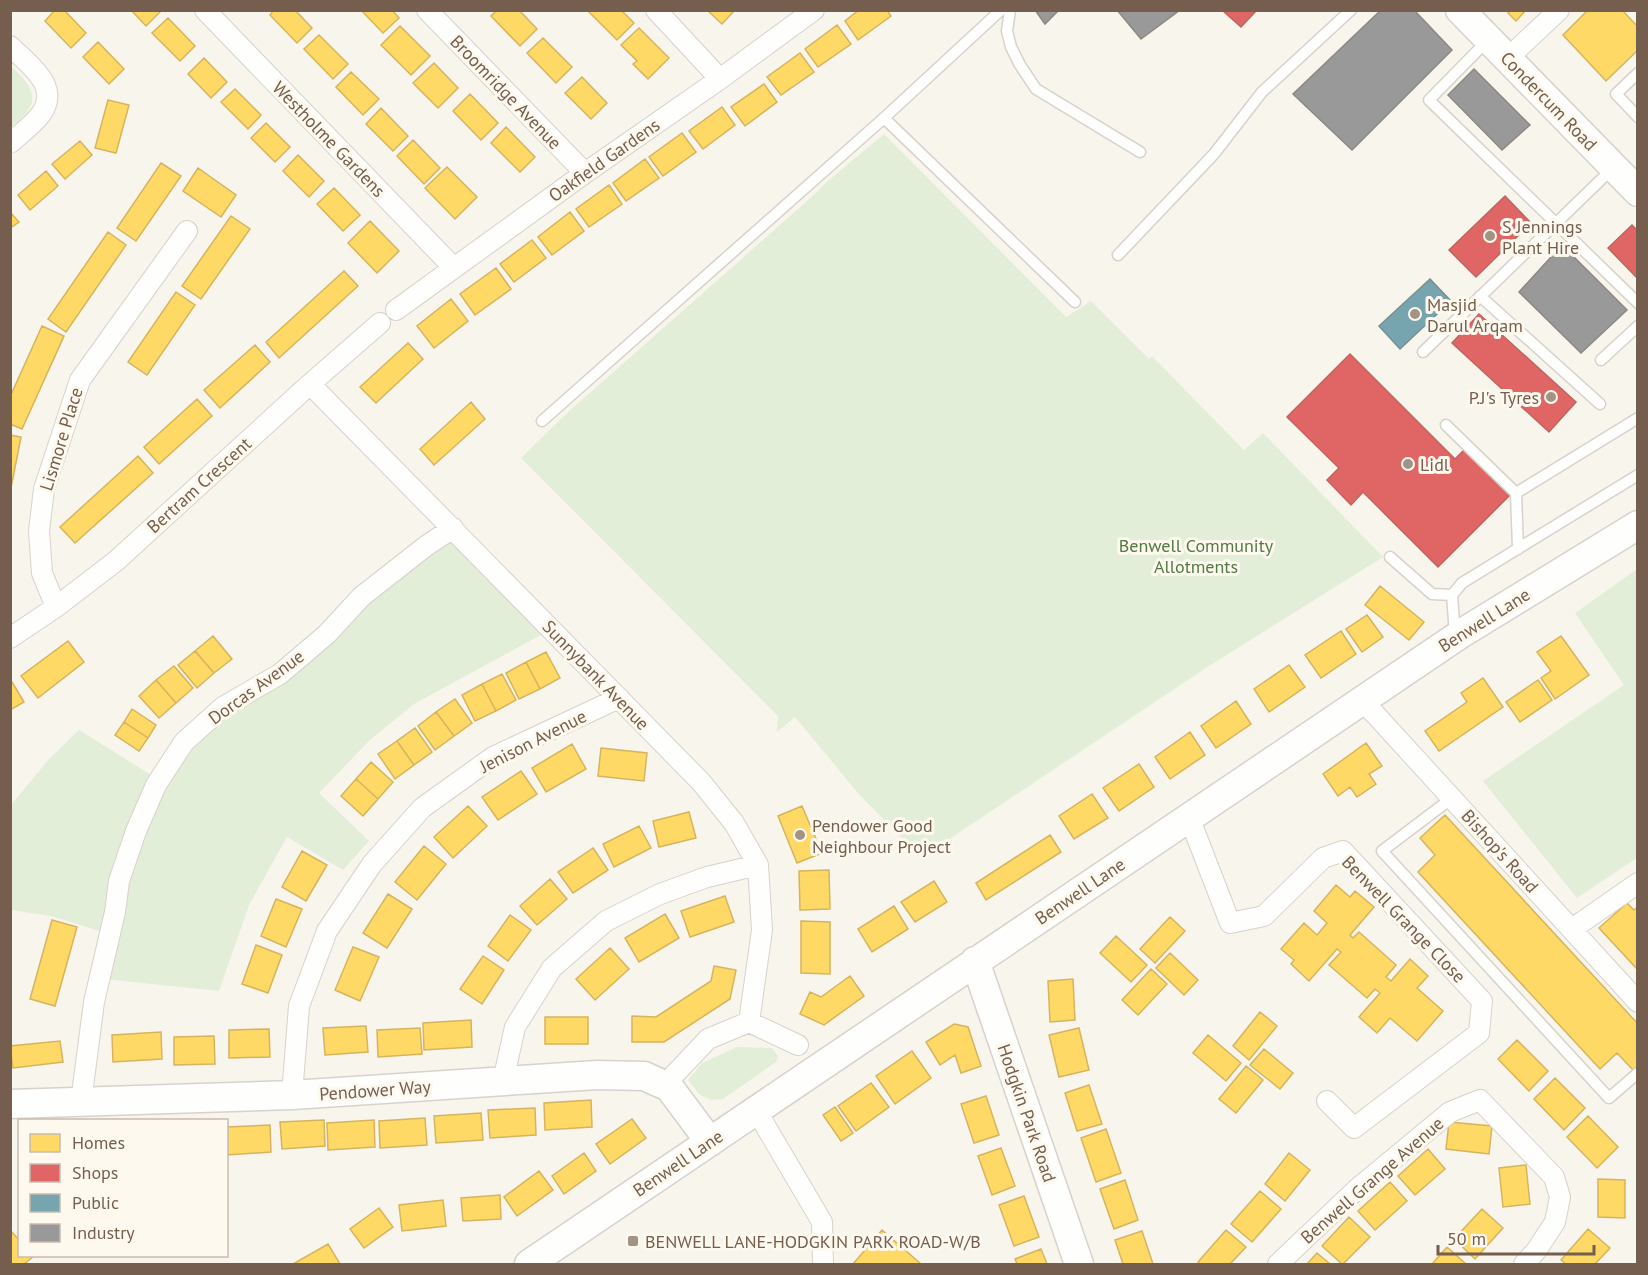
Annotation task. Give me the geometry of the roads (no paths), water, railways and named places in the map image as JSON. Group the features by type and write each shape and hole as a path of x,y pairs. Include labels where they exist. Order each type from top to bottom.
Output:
{"main road":[{"name":"Condercum Road","path":"1460,10 1638,192"},
{"name":"Benwell Lane","path":"545,1260 756,1110 1455,638 1638,525"},
{"name":"Hodgkin Park Road","path":"975,961 1079,1264"},
{"name":"Pendower Way","path":"10,1104 292,1095 597,1075 644,1076 669,1087 710,1142"}],"street":[{"name":"Westholme Gardens","path":"205,10 453,267"},
{"name":"Broomridge Avenue","path":"427,10 585,173"},
{"path":"656,10 720,79"},
{"name":"Oakfield Gardens","path":"396,310 814,10"},
{"path":"1498,49 1559,10"},
{"path":"10,46 41,78 48,91 47,103 40,116 10,143"},
{"name":"Lismore Place","path":"56,607 42,573 39,531 44,489 80,380 187,231"},
{"name":"Bertram Crescent","path":"10,638 56,607 116,561 380,323"},
{"name":"Sunnybank Avenue","path":"310,384 701,782 734,823 758,865 762,930 748,1022"},
{"name":"Dorcas Avenue","path":"81,1102 94,1002 115,912 119,881 136,831 156,785 184,742 223,707 280,674 327,634 361,597 426,546 453,528"},
{"name":"Jenison Avenue","path":"292,1095 299,1006 327,931 372,864 422,808 493,757 619,698"},
{"name":"Bishop's Road","path":"1363,701 1638,1002"},
{"name":"Benwell Grange Close","path":"1189,817 1230,923 1264,916 1323,858 1342,852 1482,1001 1479,1033 1353,1128 1327,1101"},
{"path":"503,1081 514,1027 552,968 606,921 660,894 707,877 758,865"},
{"path":"1572,930 1638,883"},
{"path":"673,1076 708,1039 748,1022 798,1045"},
{"name":"Benwell Grange Avenue","path":"1278,1264 1357,1189 1450,1112 1480,1100 1554,1177 1560,1197 1555,1222 1536,1251 1524,1264"},
{"path":"756,1110 822,1222 823,1264"}],"lane":[{"path":"542,421 884,118 1001,10"},
{"path":"1010,10 1007,31 1011,48 1036,89 1140,152"},
{"path":"1118,255 1214,154 1262,92 1351,10"},
{"path":"1498,49 1429,100 1638,303"},
{"path":"1638,73 1616,94 1638,117"},
{"path":"884,118 1075,302"},
{"path":"1423,352 1613,168"},
{"path":"1480,297 1600,404"},
{"path":"1601,360 1638,326"},
{"path":"1516,493 1638,418"},
{"path":"1446,425 1516,493 1518,549"},
{"path":"1455,638 1452,595 1462,583 1638,475"},
{"path":"1390,557 1432,594 1452,595"},
{"path":"1452,798 1382,851 1609,1098 1638,1073"}],"place":[{"name":"S Jennings Plant Hire","path":"1490,236"},
{"name":"Masjid Darul Arqam","path":"1415,314"},
{"name":"P.J's Tyres","path":"1551,397"},
{"name":"Lidl","path":"1408,464"},
{"name":"Pendower Good Neighbour Project","path":"800,835"},
{"name":"BENWELL LANE-HODGKIN PARK ROAD-W/B","path":"633,1241"}],"park label":[{"name":"Benwell Community Allotments","path":"1196,555"}]}
